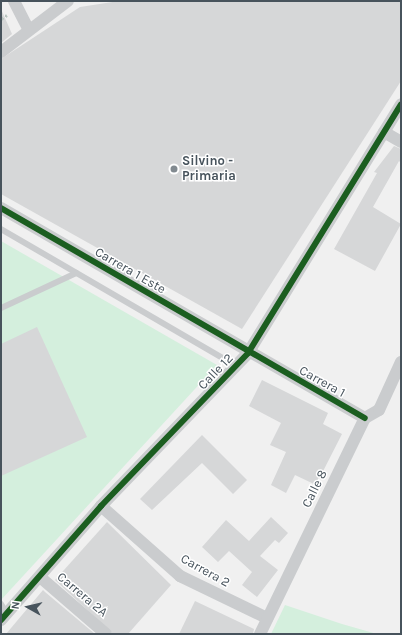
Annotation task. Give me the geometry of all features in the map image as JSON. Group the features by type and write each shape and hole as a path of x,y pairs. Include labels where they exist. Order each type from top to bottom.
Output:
{"street":[{"path":"14,1 28,29"},
{"path":"1,52 28,29 70,2"},
{"name":"Calle 12","path":"3,613 40,578 101,506 248,354 401,104"},
{"path":"384,132 401,142"},
{"name":"Carrera 1 Este","path":"1,208 248,354"},
{"name":"Carrera 1","path":"248,354 365,418"},
{"path":"365,418 380,410 401,362"},
{"name":"Calle 8","path":"260,634 365,418"},
{"name":"Carrera 2","path":"101,506 180,576 267,618"},
{"name":"Carrera 2A","path":"40,578 106,634"}],"lane":[{"path":"1,229 236,366"},
{"path":"1,308 76,273"}],"green space":[{"path":"1,241 217,365 1,600"},
{"path":"285,605 342,624 377,634 271,634"}],"building":[{"name":"Silvino - Primaria","path":"119,1 401,1 401,81 242,329 1,194 1,59 80,7"},
{"path":"1,9 12,34 1,43"},
{"path":"394,146 401,149 401,163 399,161 373,207 401,224 375,271 334,249 377,173 374,172"},
{"path":"37,327 87,437 1,476 1,344"},
{"path":"262,380 328,413 323,424 342,434 316,485 295,475 286,493 271,485 286,452 270,445 281,423 249,406"},
{"path":"202,435 247,480 233,494 202,463 152,510 140,499"},
{"path":"271,517 288,533 279,543 275,540 260,556 278,570 257,597 242,585 252,572 229,551 218,562 202,547 226,520 249,541"},
{"path":"107,522 171,585 128,634 113,634 55,580"},
{"path":"43,590 45,592 95,634 6,634"},
{"path":"195,601 254,629 253,634 179,634"}],"cycle path":[{"path":"1,620 101,506 248,353 401,104"},
{"path":"1,208 365,418"}],"place":[{"name":"Silvino - Primaria","path":"174,169"}]}
